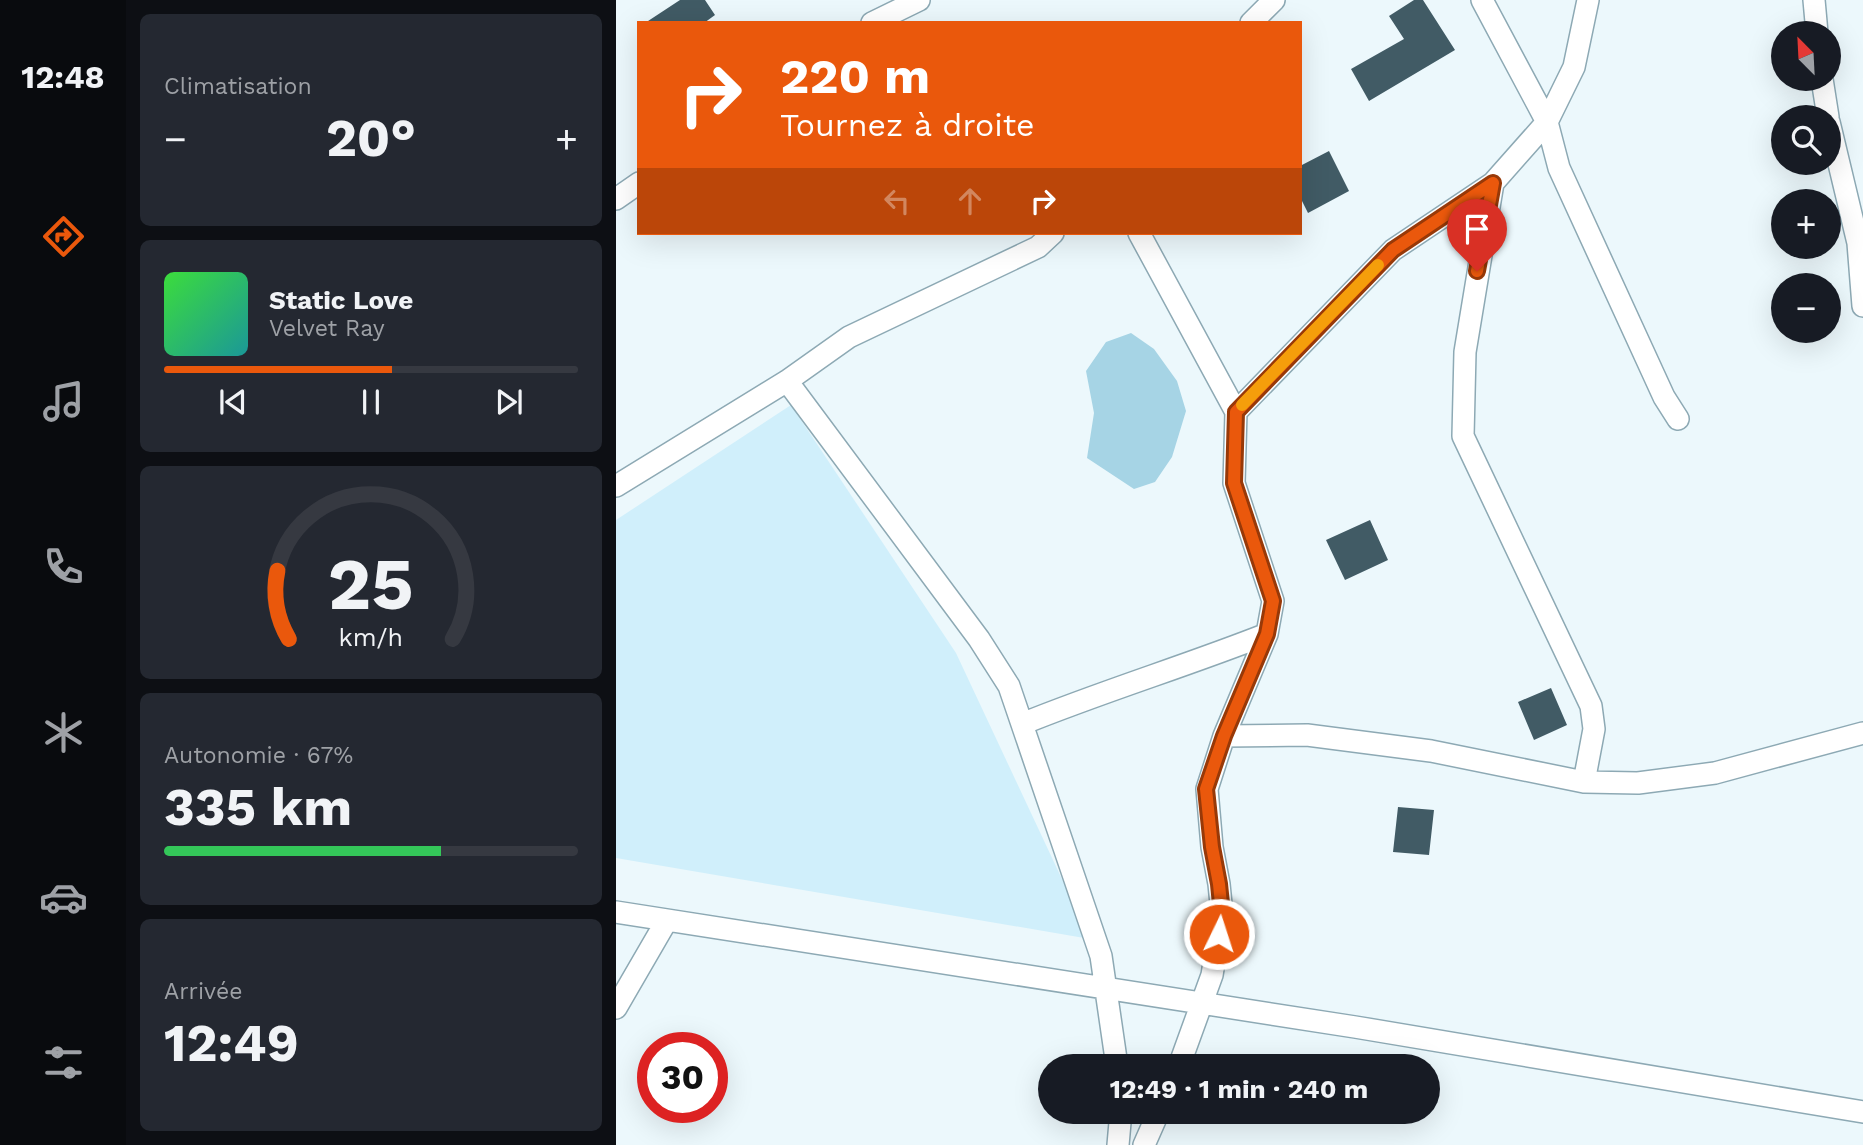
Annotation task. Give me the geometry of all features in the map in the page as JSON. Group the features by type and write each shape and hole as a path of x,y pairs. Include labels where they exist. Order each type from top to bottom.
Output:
{"street":[{"path":"1253,21 1274,0"},
{"path":"1482,0 1547,122 1559,168 1664,397 1678,419"},
{"path":"1236,412 1393,250 1493,183 1547,122 1574,67 1588,0"},
{"path":"1814,0 1816,21"},
{"path":"876,21 909,2"},
{"path":"1841,173 1858,243 1863,306"},
{"path":"1493,183 1465,352 1463,436 1591,706 1594,729 1584,782"},
{"path":"616,199 637,184"},
{"path":"616,486 787,380 849,337 1038,247 1051,235"},
{"path":"1140,235 1236,412 1234,483 1273,601 1267,634 1224,736 1206,789 1222,914 1212,975 1183,1054"},
{"path":"787,380 979,639 1009,686 1101,956 1115,1054"},
{"path":"1022,724 1267,634"},
{"path":"1224,736 1307,734 1431,751 1584,782 1638,783 1715,774 1863,733"},
{"path":"616,912 1202,1003 1863,1112"},
{"path":"616,1008 667,920"},
{"path":"1118,1145 1120,1124"},
{"path":"1144,1145 1153,1124"}],"shaded area":[{"path":"1131,333 1154,349 1177,381 1186,411 1172,457 1155,482 1134,489 1087,458 1094,413 1086,371 1106,342"},
{"path":"791,405 956,653 1090,939 616,858 616,520"}],"building":[{"path":"680,0 705,0 715,15 707,21 648,21"},
{"path":"1414,0 1423,0 1455,50 1369,101 1351,69 1404,39 1389,16"},
{"path":"1329,151 1349,191 1308,213 1302,201 1302,165"},
{"path":"1370,520 1388,560 1345,580 1326,540"},
{"path":"1551,688 1567,725 1534,740 1518,702"},
{"path":"1398,807 1434,810 1429,855 1393,852"}],"slow traffic":[{"path":"1242,405 1378,265"}],"route":[{"path":"1219,934 1222,914 1206,789 1224,736 1267,634 1273,601 1234,483 1236,412 1393,250 1493,183 1477,271"}]}
